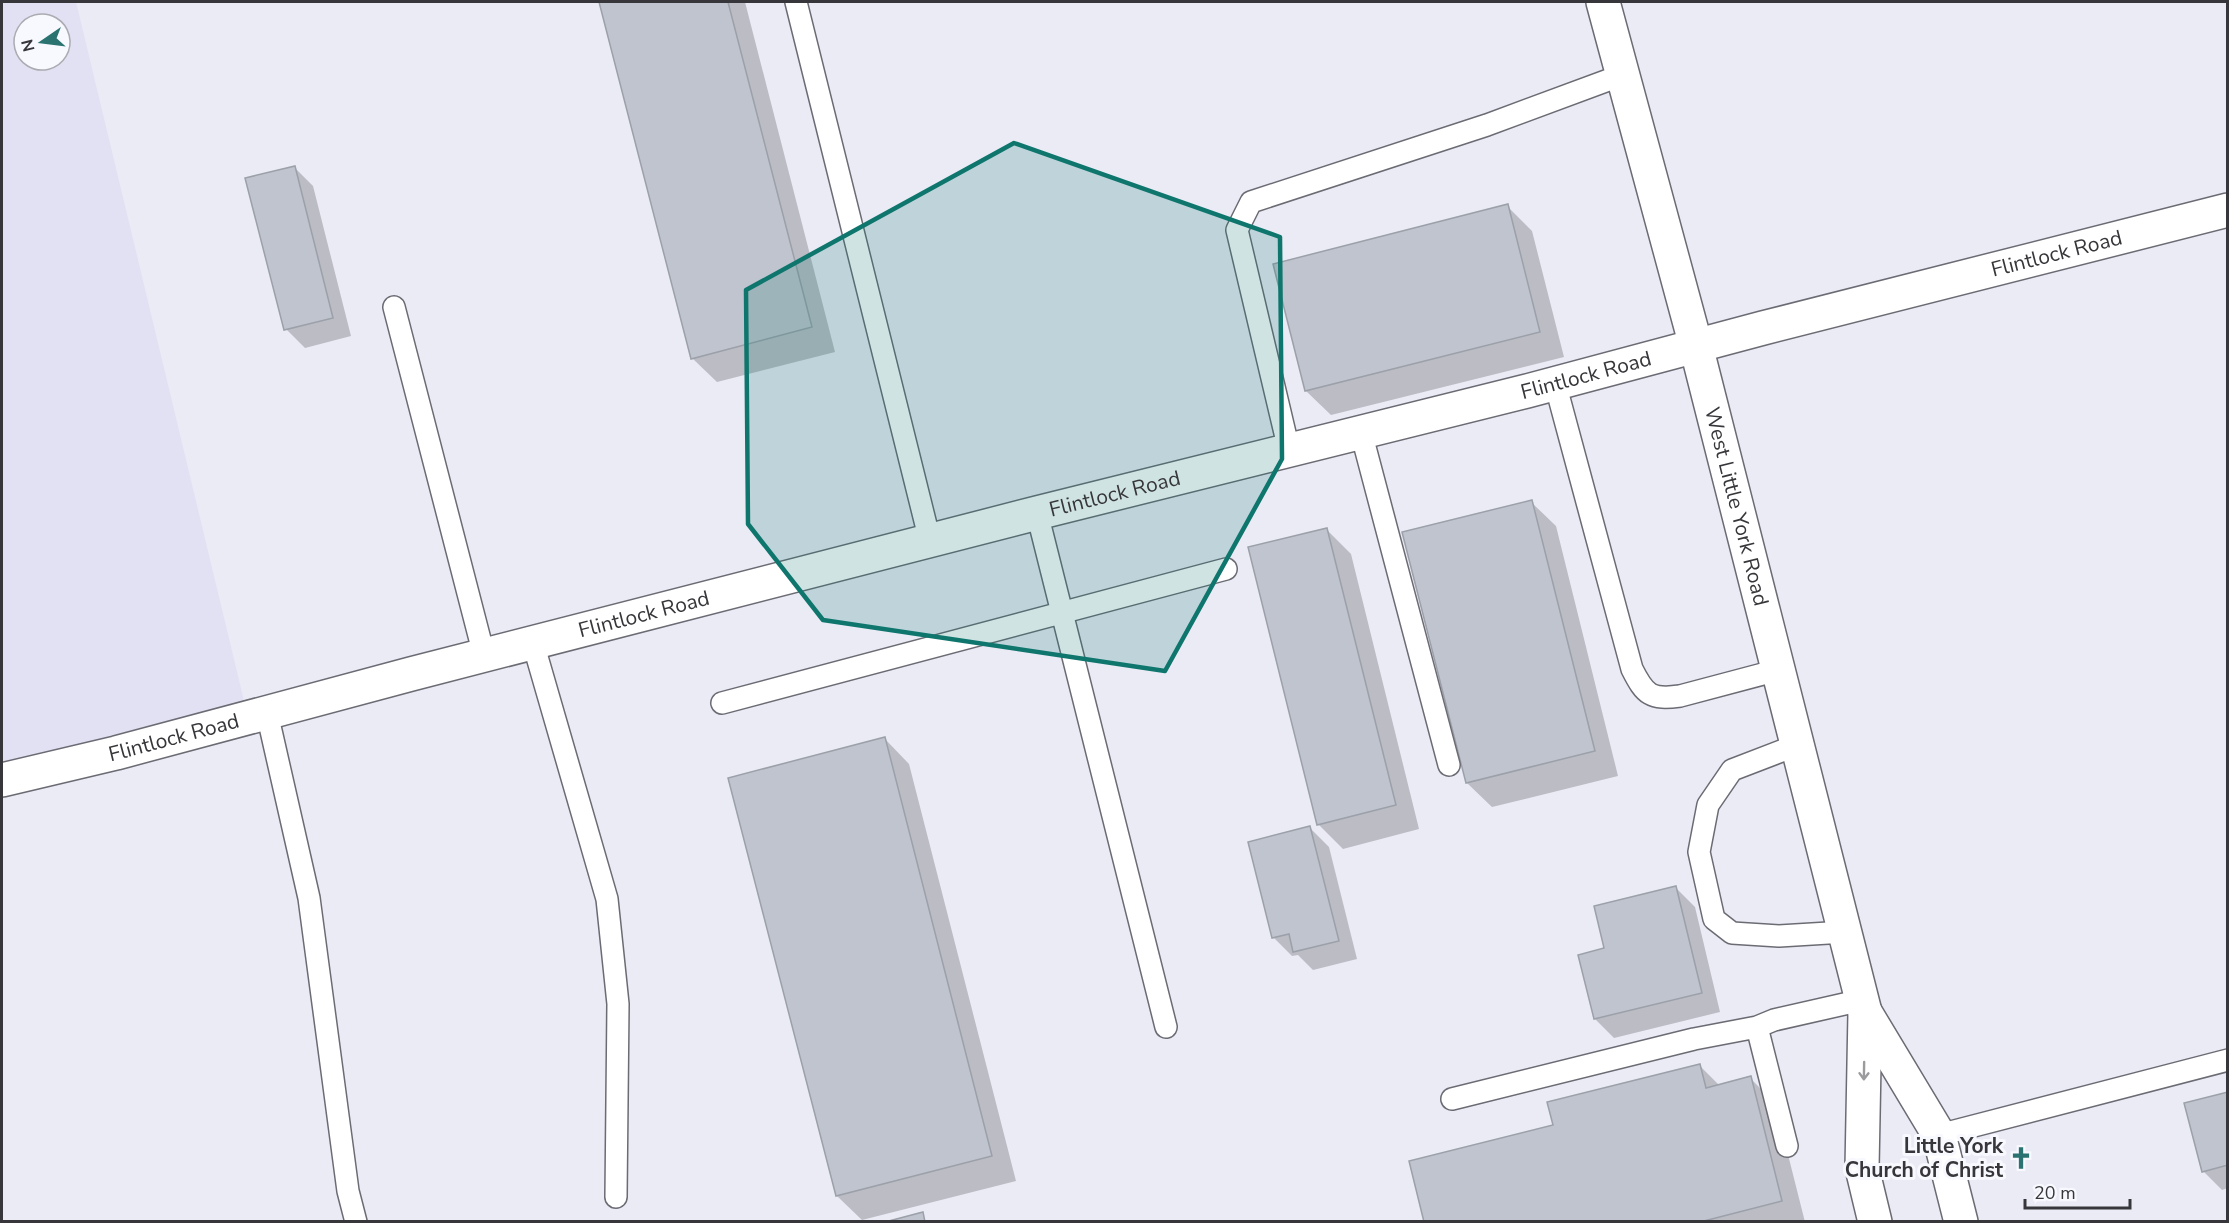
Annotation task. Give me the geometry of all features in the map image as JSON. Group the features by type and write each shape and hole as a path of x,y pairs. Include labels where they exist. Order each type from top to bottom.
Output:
{"street":[{"name":"West Little York Road","path":"1603,2 1696,346 1864,1006 1862,1168 1875,1221"},
{"name":"Flintlock Road","path":"2,780 116,753 1037,513 2228,210"},
{"name":"West Little York Road","path":"1864,1006 1940,1135 1961,1221"}],"lane":[{"path":"796,2 930,541"},
{"path":"1289,450 1237,230 1251,202 1487,124 1622,75"},
{"path":"394,307 484,656"},
{"path":"1555,383 1632,669 1646,692 1654,697 1680,696 1778,670"},
{"path":"1361,432 1449,765"},
{"path":"1037,513 1166,1028"},
{"path":"722,703 1226,569"},
{"path":"533,643 607,899 618,1004 616,1197"},
{"path":"267,713 309,898 348,1191 356,1221"},
{"path":"1797,745 1732,770 1708,805 1699,852 1713,919 1732,933 1779,936 1845,932"},
{"path":"1452,1099 1694,1038 1757,1027 1774,1020 1864,1006"},
{"path":"1757,1027 1787,1146"},
{"path":"1940,1135 2228,1060"}],"highlighted area":[{"path":"1014,143 1280,237 1282,459 1165,671 823,620 748,524 746,290"}],"shaded area":[{"path":"2,2 76,2 244,701 2,764"}],"building":[{"path":"599,2 728,2 812,327 691,359"},
{"path":"295,166 333,318 284,330 245,178"},
{"path":"1508,204 1540,332 1305,391 1273,264"},
{"path":"1532,500 1595,751 1466,783 1402,532"},
{"path":"1327,528 1396,805 1317,825 1248,547"},
{"path":"885,737 992,1156 836,1196 728,778"},
{"path":"1310,826 1339,941 1293,952 1289,934 1272,938 1248,842"},
{"path":"1676,886 1702,993 1594,1019 1578,955 1604,948 1594,906"},
{"path":"1700,1064 1706,1088 1751,1076 1782,1201 1700,1222 1424,1222 1409,1161 1553,1125 1547,1102"},
{"path":"2228,1092 2228,1165 2202,1172 2184,1103"},
{"path":"923,1212 925,1222 885,1222"}],"place":[{"name":"Little York Church of Christ","path":"2021,1158"}]}
